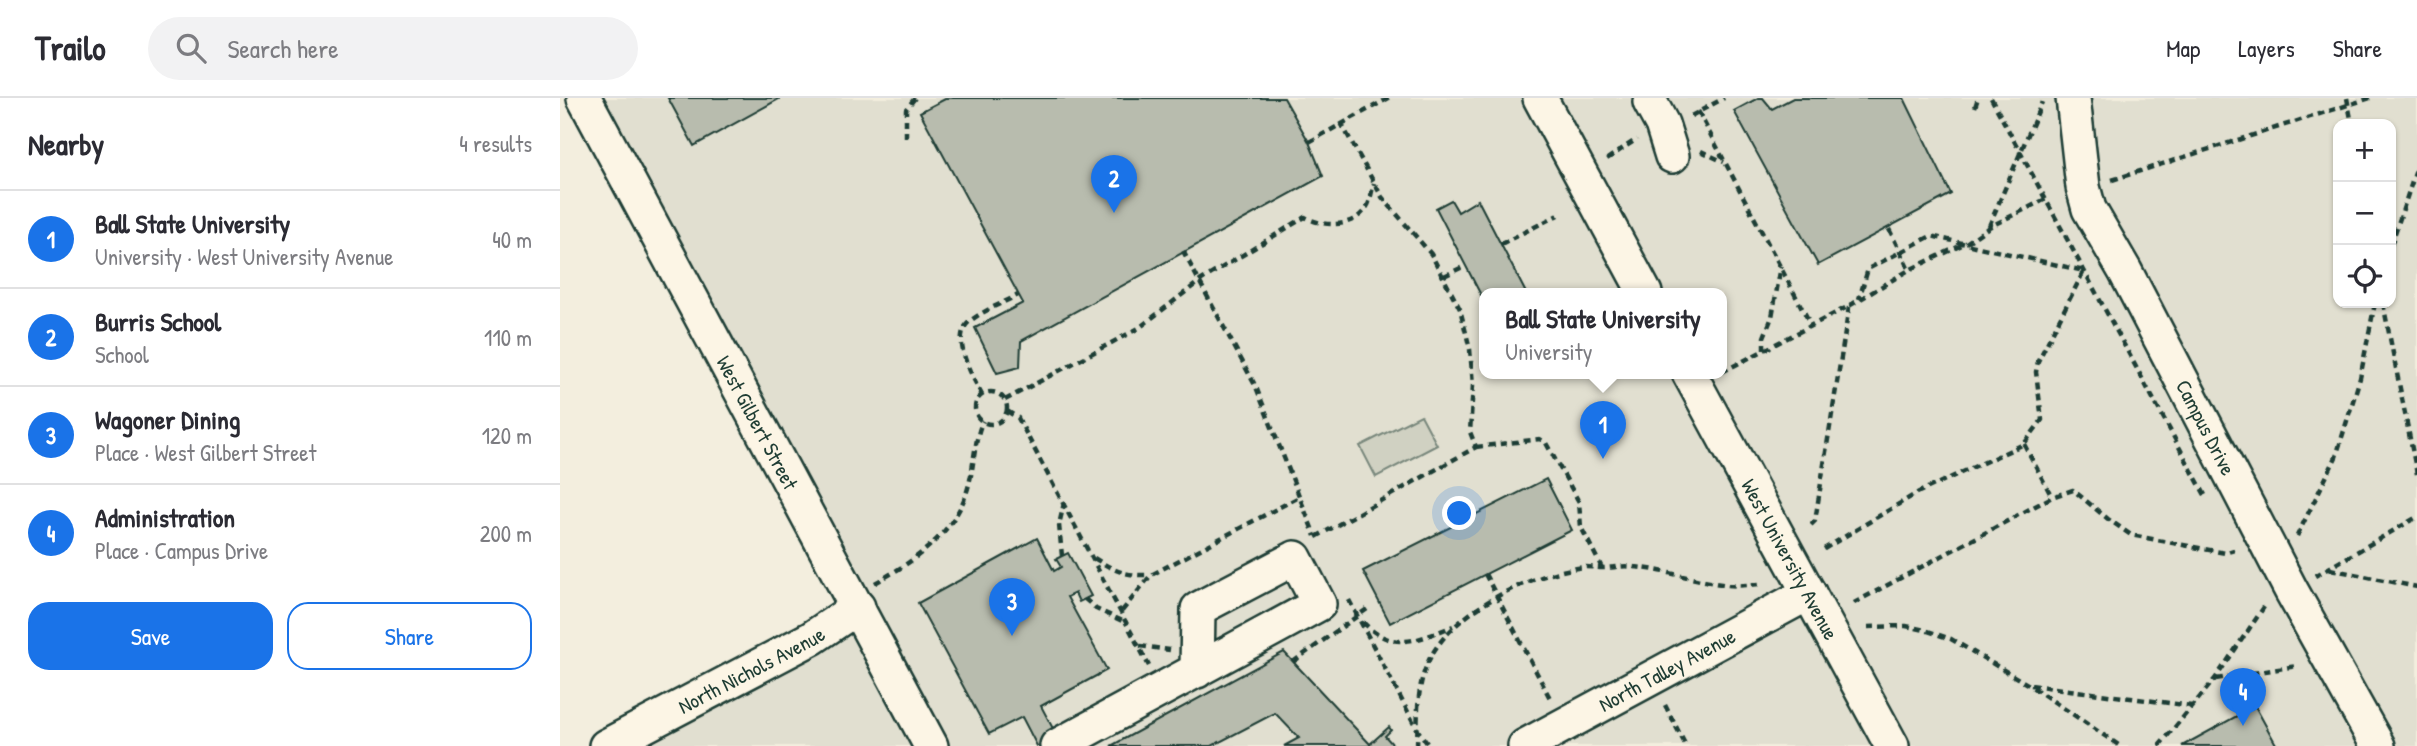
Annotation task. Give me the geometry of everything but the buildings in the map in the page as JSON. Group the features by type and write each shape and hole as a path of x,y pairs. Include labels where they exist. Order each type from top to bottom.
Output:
{"street":[{"name":"West Gilbert Street","path":"584,98 931,746"},
{"path":"1540,98 1642,288"},
{"name":"Campus Drive","path":"2073,98 2083,187 2089,209 2291,590 2378,746"},
{"path":"1650,102 1662,124 1672,156"},
{"name":"West University Avenue","path":"1692,379 1892,746"},
{"name":"North Talley Avenue","path":"1525,746 1809,593"},
{"name":"North Nichols Avenue","path":"606,746 811,638 858,607"},
{"path":"1057,746 1197,671"}],"path":[{"path":"906,138 906,109 915,98"},
{"path":"1309,142 1389,98"},
{"path":"1975,107 1978,98"},
{"path":"1991,98 2208,501"},
{"path":"1989,228 2044,98"},
{"path":"2347,98 2351,119"},
{"path":"2101,184 2370,98"},
{"path":"1698,111 1811,325"},
{"path":"1341,123 1382,197 1431,254 1460,309 1470,349 1473,386 1471,432 1476,446"},
{"path":"2396,230 2417,167"},
{"path":"1005,400 1139,328 1200,281 1305,217 1317,224 1340,224 1356,219 1368,205 1374,182"},
{"path":"1727,369 2054,195"},
{"path":"1501,244 1558,215"},
{"path":"1889,229 1909,270"},
{"path":"1859,299 1868,269 1931,236 2084,271"},
{"path":"1183,251 1256,387 1315,537 1322,548"},
{"path":"1444,276 1465,266"},
{"path":"1764,350 1764,337 1772,317 1781,266"},
{"path":"1824,550 1919,492 2024,444 2042,420 2036,372 2038,361 2084,271"},
{"path":"982,395 964,356 960,336 967,323 1018,295"},
{"path":"1811,525 1815,521 1849,306"},
{"path":"2297,537 2336,457 2360,378 2374,308"},
{"path":"2384,308 2417,474"},
{"path":"998,393 1005,400 1007,411 998,423 982,421 976,408 982,395 998,393"},
{"path":"1007,411 1018,418 1162,690"},
{"path":"858,607 872,585 901,569 928,548 954,518 968,488 982,421"},
{"path":"1315,537 1476,446 1540,439 1546,443 1578,502 1581,527 1602,568"},
{"path":"2024,444 2052,497"},
{"path":"1854,603 2052,497 2073,490 2132,535 2225,553 2234,550"},
{"path":"1122,611 1151,575 1299,497"},
{"path":"1062,556 1059,525 1064,502"},
{"path":"2311,578 2417,517"},
{"path":"2228,538 2240,561"},
{"path":"1093,558 1131,576 1151,575"},
{"path":"1358,616 1374,633 1391,641 1410,641 1454,625 1496,598 1552,575 1587,567 1631,566 1669,571 1729,585 1764,584"},
{"path":"2330,569 2417,587"},
{"path":"1485,574 1564,725"},
{"path":"1346,593 1417,729 1429,746"},
{"path":"2159,746 2215,679 2264,607 2258,596"},
{"path":"1085,599 1096,608 1128,623"},
{"path":"1293,662 1370,607"},
{"path":"1417,746 1419,692 1426,666 1454,625"},
{"path":"1868,627 1897,626 1925,630 1951,639 2029,685 2120,746"},
{"path":"2215,679 2297,666"},
{"path":"2029,685 2193,706"},
{"path":"1659,695 1686,746"}],"shaded area":[{"path":"597,98 2417,98 2417,746 637,746 855,631"},
{"path":"1421,415 1437,445 1376,477 1360,446"}],"place":[{"name":"Burris School","path":"1114,213"},
{"name":"Ball State University","path":"1603,459"},
{"name":"Wagoner Dining","path":"1012,636"},
{"name":"Administration","path":"2243,726"}]}
